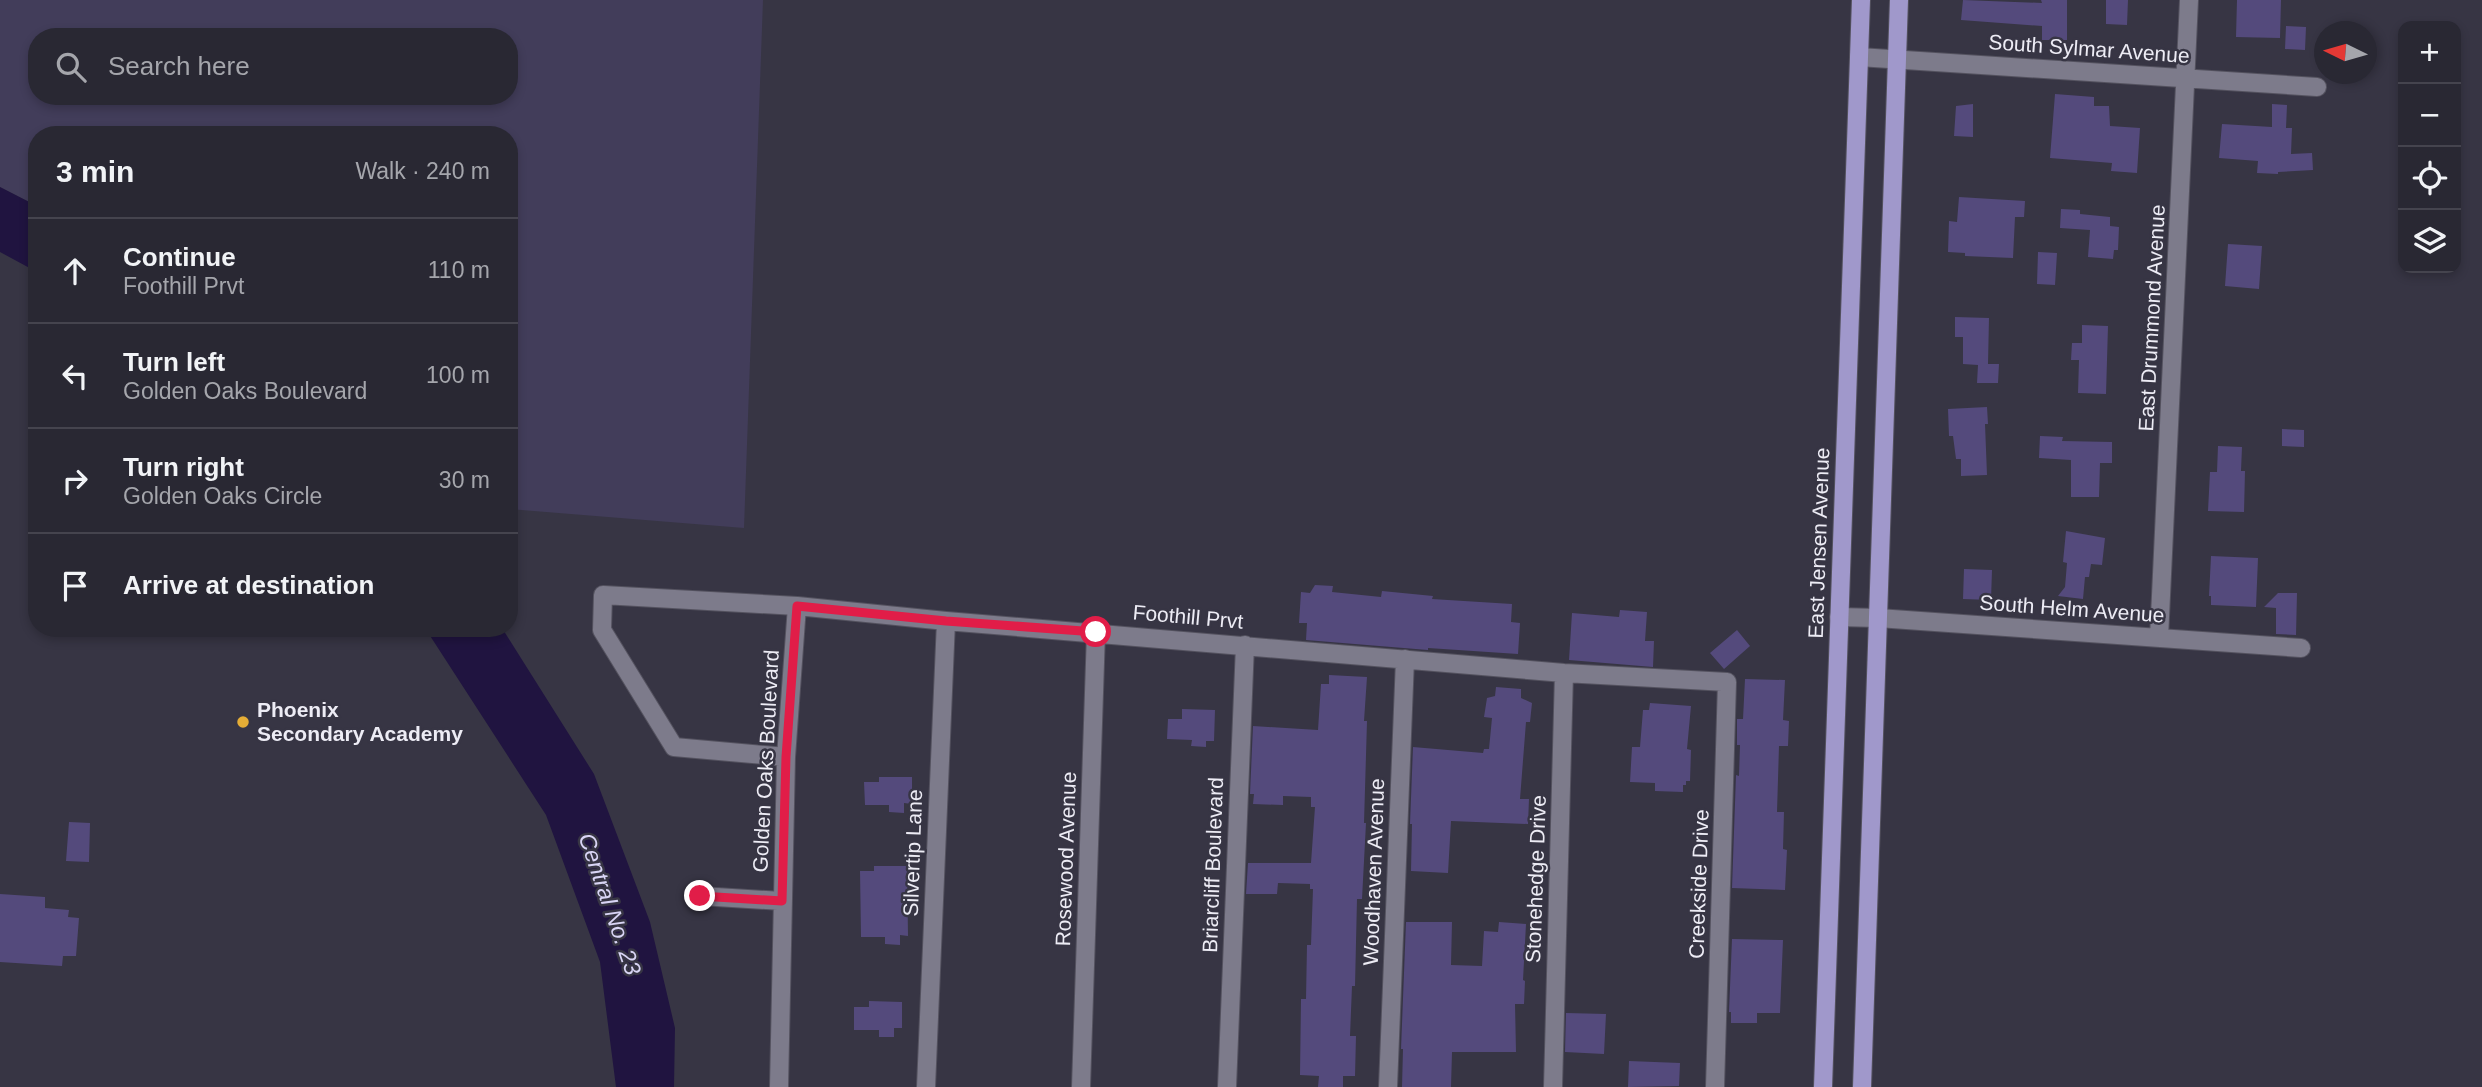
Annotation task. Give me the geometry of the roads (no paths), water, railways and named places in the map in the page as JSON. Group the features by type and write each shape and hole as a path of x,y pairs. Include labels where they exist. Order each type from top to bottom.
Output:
{"main road":[{"name":"East Jensen Avenue","path":"1822,1087 1861,0"},
{"path":"1862,1087 1899,0"}],"street":[{"name":"East Drummond Avenue","path":"2158,638 2189,0"},
{"name":"South Sylmar Avenue","path":"1859,57 2316,87"},
{"name":"Foothill Prvt","path":"786,757 674,747 602,630 603,595 797,606 1564,673 1727,682"},
{"name":"Golden Oaks Boulevard","path":"779,1087 786,757 797,606"},
{"name":"South Helm Avenue","path":"1839,617 2301,649"},
{"name":"Silvertip Lane","path":"926,1087 946,621"},
{"name":"Rosewood Avenue","path":"1081,1087 1096,632"},
{"name":"Briarcliff Boulevard","path":"1227,1087 1245,645"},
{"name":"Woodhaven Avenue","path":"1388,1087 1405,659"},
{"name":"Stonehedge Drive","path":"1553,1087 1564,673"},
{"name":"Creekside Drive","path":"1715,1087 1727,682"},
{"path":"700,896 782,901"}],"water":[{"path":"0,187 28,201 28,267 0,252"},
{"name":"Central No. 23","path":"431,637 508,637 594,774 650,922 675,1028 674,1087 616,1087 600,962 546,815"}],"place":[{"name":"Phoenix Secondary Academy","path":"243,722"}]}
